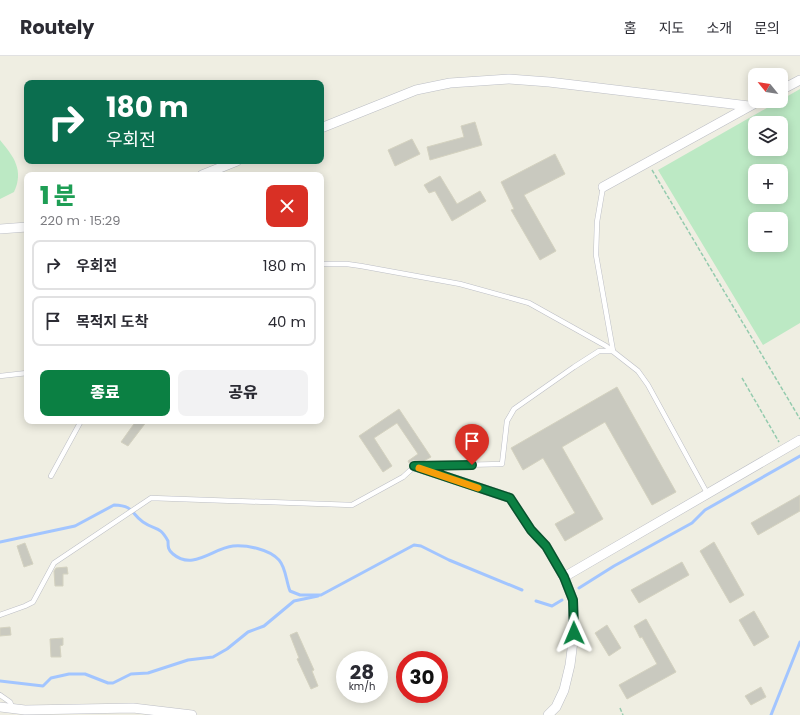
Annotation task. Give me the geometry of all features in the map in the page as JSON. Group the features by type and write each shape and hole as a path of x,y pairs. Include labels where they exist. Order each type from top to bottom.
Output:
{"street":[{"path":"324,127 416,90 450,84 508,79 549,82 748,106"},
{"path":"788,86 800,80"},
{"path":"603,187 748,107"},
{"path":"210,172 230,164"},
{"path":"0,229 24,227"},
{"path":"564,577 800,440"},
{"path":"414,466 510,498 531,530 546,546 564,577 573,600 574,633 570,665 560,700 548,715"},
{"path":"0,707 25,710 134,708 192,715"}],"lane":[{"path":"603,187 597,222 596,255 613,351"},
{"path":"324,264 347,264 361,266 460,284 519,300 538,308 613,351 638,370 648,385 707,493"},
{"path":"0,615 33,602 54,564 151,498 352,505 403,477 414,466 502,464 507,422 514,409 574,367 599,352 613,351"},
{"path":"0,376 24,373"},
{"path":"51,476 79,424"},
{"path":"0,695 10,702 13,709"}],"path":[{"path":"648,162 800,419"},
{"path":"742,378 783,449"},
{"path":"620,708 623,715"}],"green space":[{"path":"800,89 800,323 763,345 658,170 748,119 748,156 788,156 788,116 753,116 767,108 788,108 788,96"},
{"path":"0,140 10,152 16,164 18,177 14,192 0,199"}],"building":[{"path":"475,122 482,145 430,160 427,147 464,137 461,126"},
{"path":"412,139 420,154 395,166 388,150"},
{"path":"555,154 565,174 524,195 556,251 540,260 511,210 514,209 501,182"},
{"path":"440,176 457,204 480,191 486,201 452,221 435,191 429,193 424,185"},
{"path":"617,387 676,492 652,505 605,422 562,447 603,519 565,541 555,524 575,513 543,458 523,470 511,448"},
{"path":"399,409 431,457 422,462 413,460 409,463 408,461 418,454 397,423 374,438 392,466 383,472 359,436"},
{"path":"134,424 145,424 128,446 121,442"},
{"path":"800,495 800,511 758,535 751,523"},
{"path":"714,542 744,595 730,603 700,551"},
{"path":"25,543 33,564 24,567 17,546"},
{"path":"682,562 689,575 639,603 631,590"},
{"path":"67,567 68,574 63,574 63,586 55,586 54,571 56,568"},
{"path":"754,611 769,637 754,646 739,620"},
{"path":"646,619 676,672 627,699 619,685 657,664 634,626"},
{"path":"607,625 621,648 609,656 595,633"},
{"path":"10,627 11,635 0,636 0,628"},
{"path":"297,632 314,670 312,671 318,686 311,689 297,659 299,658 290,635"},
{"path":"63,638 63,645 60,646 61,657 51,657 50,639"},
{"path":"761,687 766,697 751,705 745,696"}],"waterway":[{"path":"579,588 614,566 692,523 705,510 800,456"},
{"path":"0,542 75,526 114,505 129,508 147,525 160,530 168,541 170,551 180,559 196,559 233,546 245,546 264,550 279,560 285,571 290,591 300,595 321,595 414,545 421,546 449,560 522,590"},
{"path":"0,681 43,686 51,678 69,674 85,674 108,683 113,683 131,674 148,673 188,660 213,657 227,649 248,632 264,626 294,601 318,596"},
{"path":"536,601 552,606 562,600"},
{"path":"771,715 800,642"}],"slow traffic":[{"path":"419,468 478,488"}],"route":[{"path":"472,465 414,466 510,498 515,508 531,530 546,546 564,577 573,600 574,633"}]}
